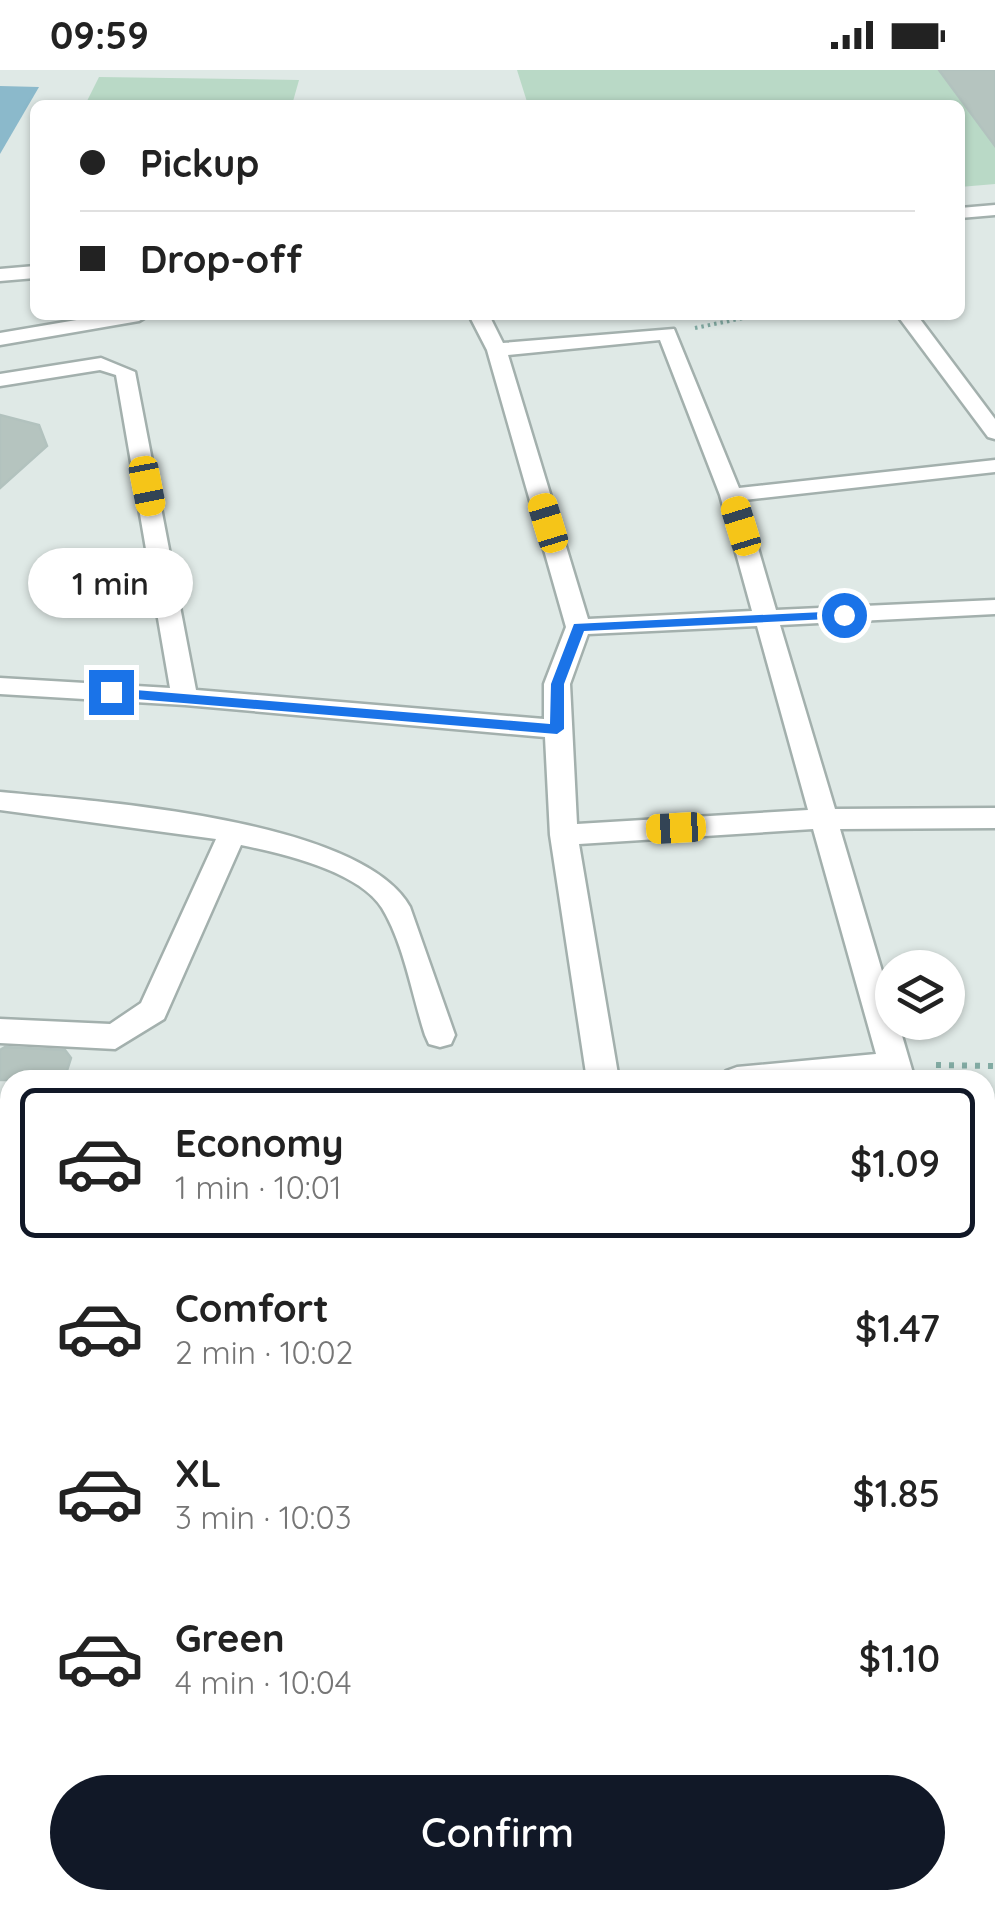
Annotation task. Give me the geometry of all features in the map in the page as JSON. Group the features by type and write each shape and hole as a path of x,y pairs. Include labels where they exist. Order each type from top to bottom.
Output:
{"street":[{"path":"965,197 995,194"},
{"path":"965,213 995,210"},
{"path":"0,275 30,272"},
{"path":"0,338 109,320"},
{"path":"482,320 497,350 578,627 558,684 557,729 564,836 601,1070"},
{"path":"910,320 995,433"},
{"path":"497,350 667,334 731,495 896,1070"},
{"path":"0,380 101,364 125,372 155,524 164,610 185,697"},
{"path":"731,495 995,466"},
{"path":"578,627 995,607"},
{"path":"0,686 185,697 557,729"},
{"path":"3,809 232,834 302,850 373,879 394,902 440,1034"},
{"path":"564,836 826,820 995,818"},
{"path":"0,1031 115,1037 136,1027 153,1011 232,834"}],"path":[{"path":"667,334 734,320"},
{"path":"930,1070 995,1066"}],"green space":[{"path":"517,70 995,70 995,184 965,187 965,100 526,100"},
{"path":"99,77 299,80 293,100 88,100"}],"water":[{"path":"0,86 39,87 30,100 0,154"}],"building":[{"path":"939,70 995,70 995,146 965,100"},
{"path":"0,415 39,425 47,446 0,488"},
{"path":"0,1050 65,1050 71,1058 67,1070 0,1070"}],"route":[{"path":"111,692 557,729 558,684 578,627 844,615"}]}
